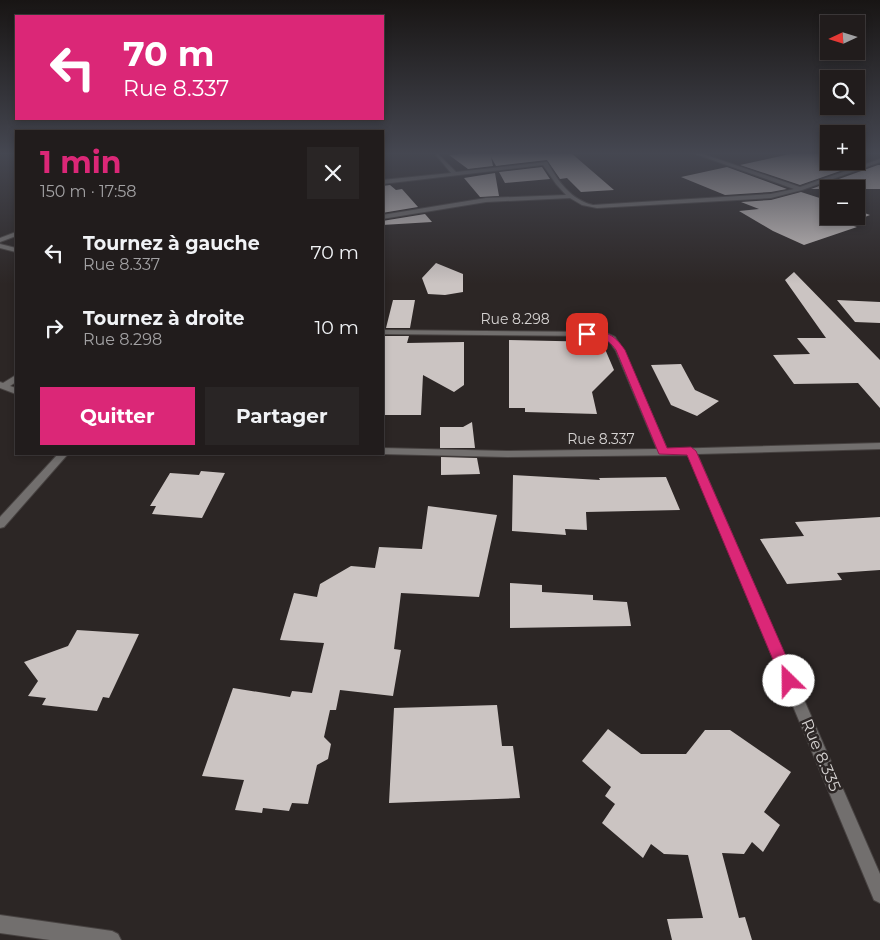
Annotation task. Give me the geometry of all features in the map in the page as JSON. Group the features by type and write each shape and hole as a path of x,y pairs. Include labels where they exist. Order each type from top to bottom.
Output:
{"street":[{"path":"384,217 486,200 572,196 583,204 608,206 772,196"},
{"path":"0,240 15,234"},
{"path":"0,246 15,250"},
{"name":"Rue 8.298","path":"384,332 601,334 612,339 620,350 663,452"},
{"path":"2,385 15,378"},
{"path":"2,385 15,391"},
{"name":"Rue 8.337","path":"384,451 434,454 663,452 880,446"},
{"name":"Rue 8.335","path":"691,451 880,894"},
{"path":"0,524 62,455"},
{"path":"0,924 112,940"}],"building":[{"path":"384,196 408,196 418,207 384,213"},
{"path":"786,196 813,196 820,198 820,225 850,225 857,227 804,245 773,231 739,211 759,209 741,202 771,200"},
{"path":"425,214 432,222 384,225 384,221"},
{"path":"436,263 463,274 463,292 445,295 428,294 422,278"},
{"path":"794,272 880,360 880,408 858,383 794,384 773,355 810,354 797,338 826,338 785,280"},
{"path":"393,300 415,300 410,328 386,328"},
{"path":"837,300 880,302 880,323 855,322"},
{"path":"384,336 409,336 407,343 464,342 464,385 454,392 423,375 421,415 384,415"},
{"path":"509,340 602,342 614,370 592,392 597,414 525,412 525,408 509,408"},
{"path":"681,364 695,390 719,401 697,416 671,405 651,365"},
{"path":"472,422 475,448 440,448 440,427 463,427"},
{"path":"441,457 477,458 480,474 441,475"},
{"path":"201,471 225,473 202,518 152,514 156,506 150,506 170,473 199,475"},
{"path":"513,475 600,480 599,478 666,477 680,510 586,512 587,530 565,529 566,535 512,531"},
{"path":"428,506 497,515 479,597 401,593 394,649 401,650 393,696 340,690 336,710 330,710 324,737 331,744 328,759 317,765 308,804 292,803 289,811 263,808 262,813 235,810 244,780 202,776 233,688 290,697 292,691 312,693 324,643 280,640 294,593 317,597 320,584 351,566 375,568 379,547 422,549"},
{"path":"880,517 880,570 837,573 842,580 787,584 760,539 804,536 795,522"},
{"path":"510,583 542,585 542,592 593,595 593,600 627,602 631,626 510,628"},
{"path":"77,630 139,634 109,698 103,697 97,711 42,705 46,698 28,696 38,681 24,662 68,646"},
{"path":"497,705 502,746 513,746 520,798 389,803 394,708"},
{"path":"608,729 641,754 686,754 705,730 730,730 791,772 764,812 780,825 763,852 752,842 744,854 722,853 739,918 745,917 752,940 672,940 667,919 703,918 688,855 664,854 651,844 643,858 602,823 615,804 605,796 611,787 582,761"}],"route":[{"path":"587,334 601,334 612,339 620,350 663,452 691,451 789,681"}]}
